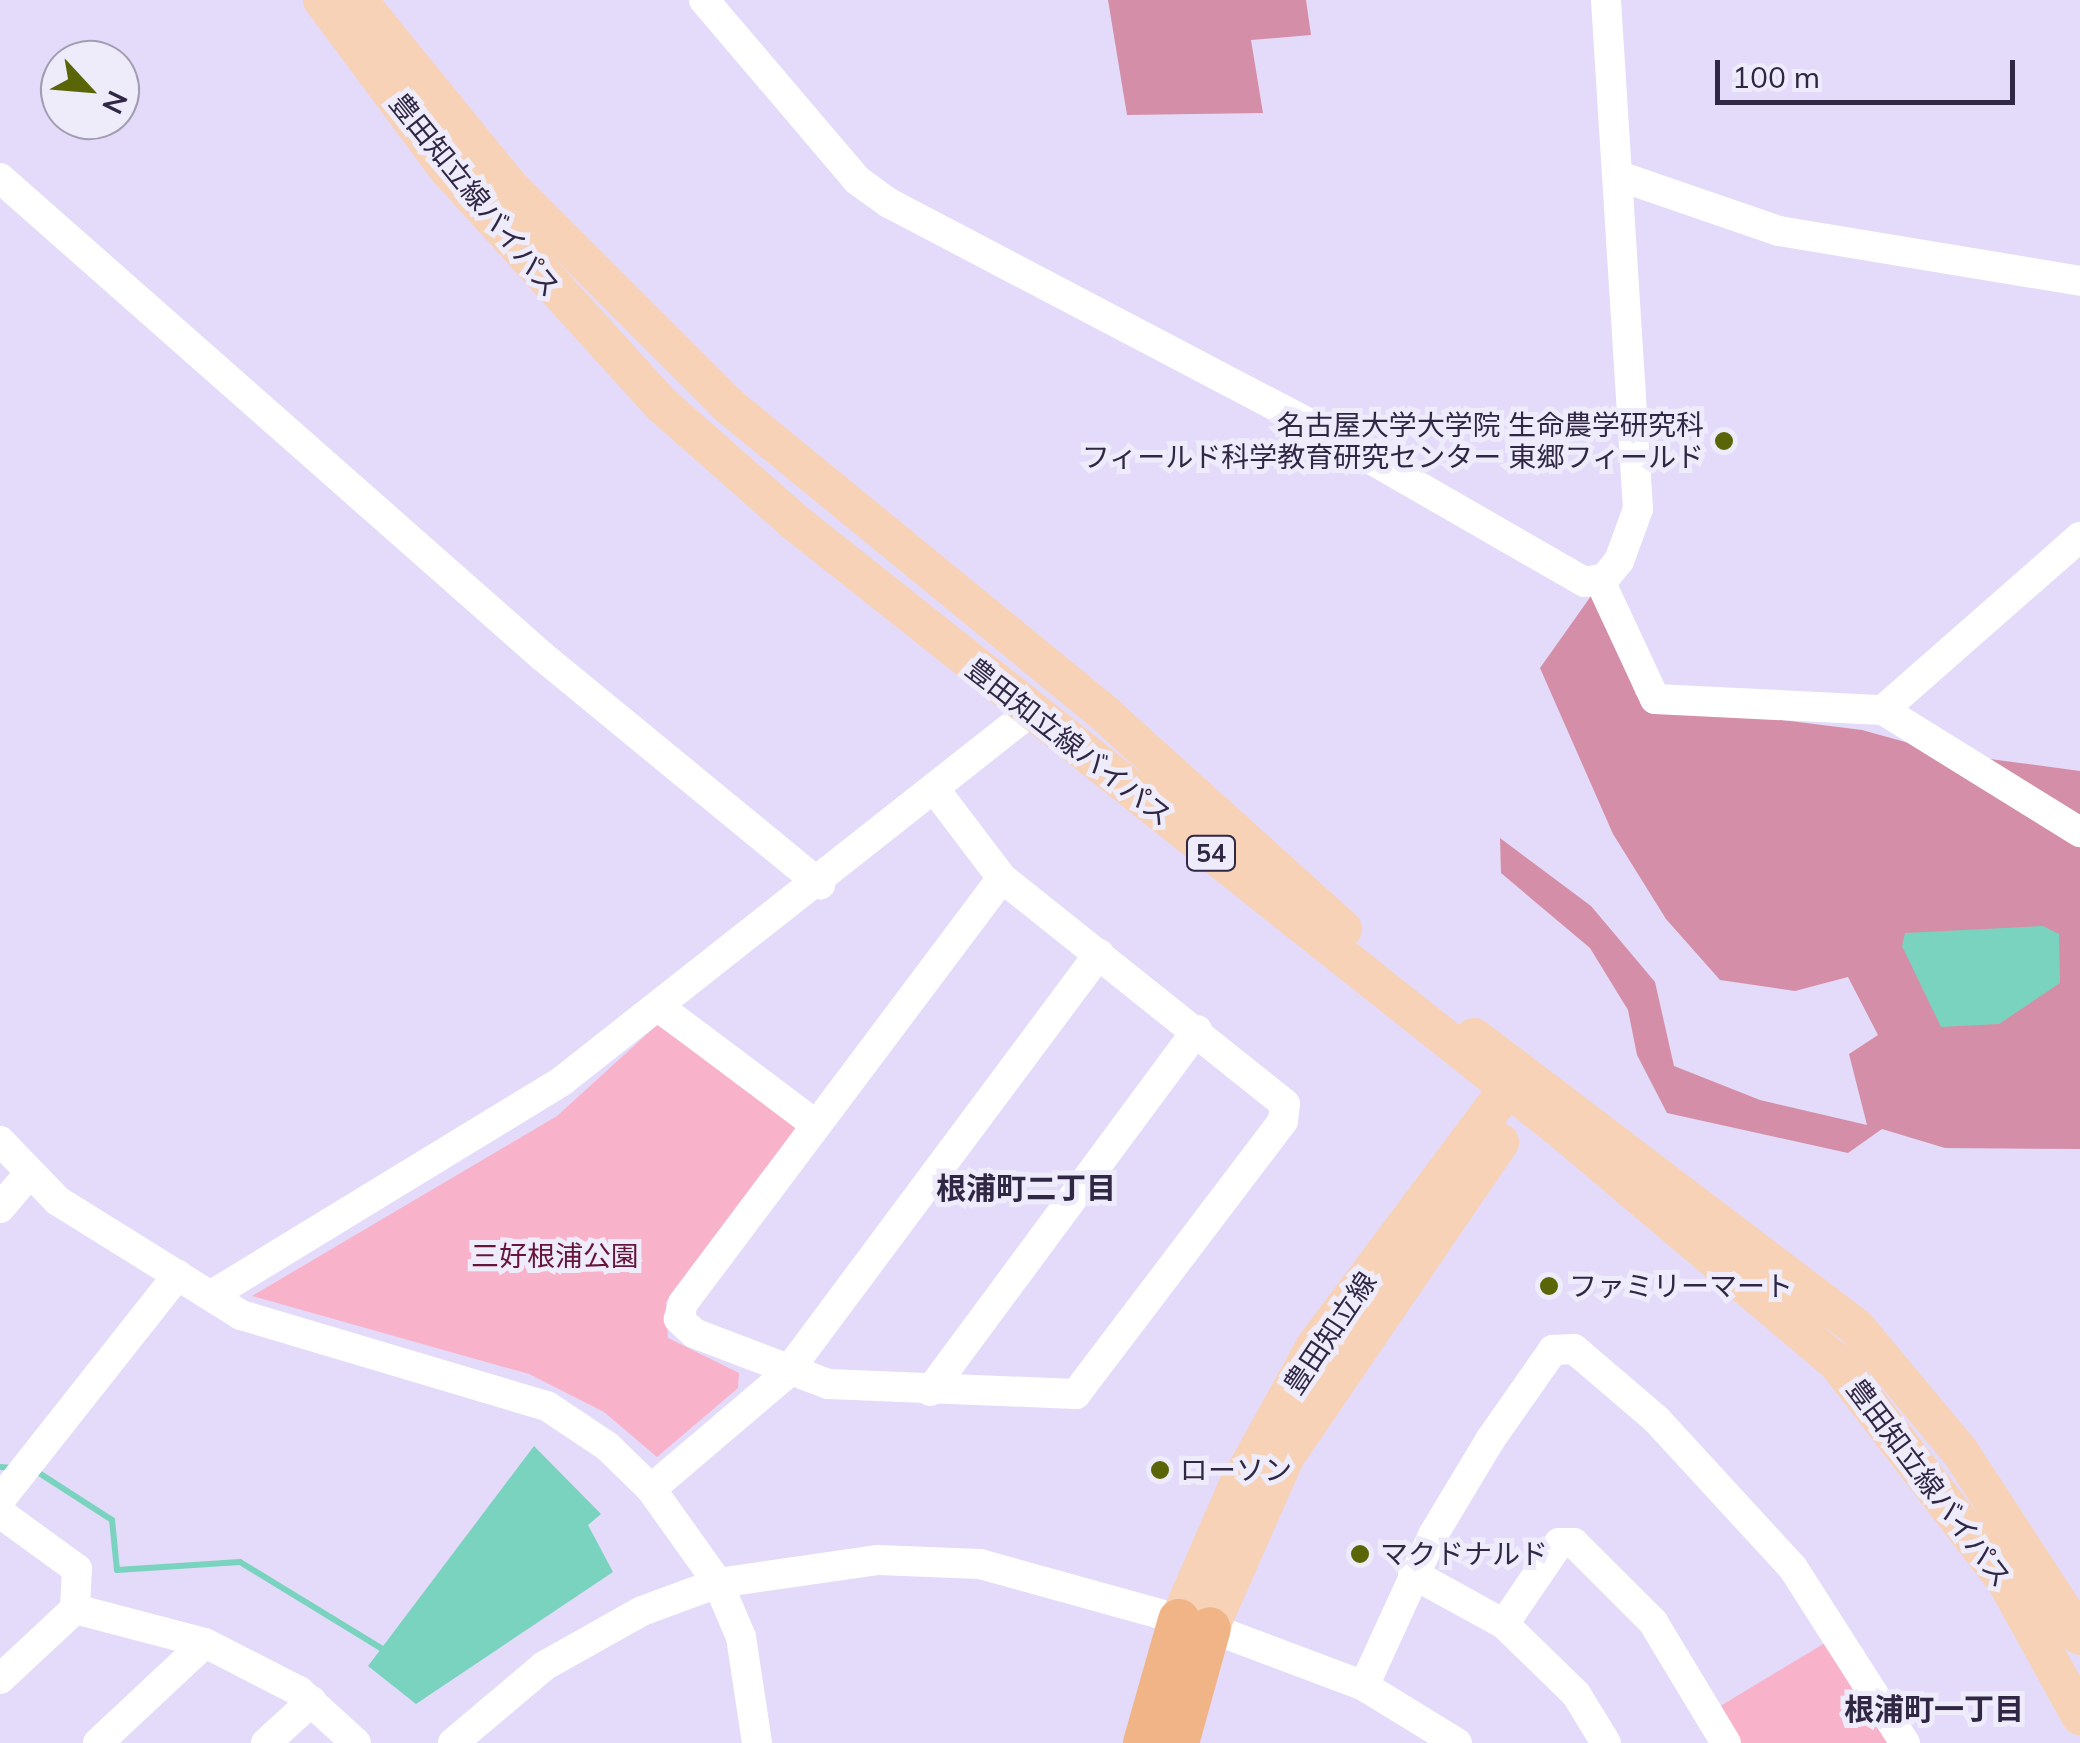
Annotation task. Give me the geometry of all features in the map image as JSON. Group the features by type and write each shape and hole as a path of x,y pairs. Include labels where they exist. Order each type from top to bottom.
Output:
{"highway":[{"path":"1144,1743 1195,1624"},
{"path":"1178,1743 1195,1624"}],"main road":[{"name":"豊田知立線バイパス","path":"322,0 446,166 604,347 796,523 1030,712 1523,1087 1857,1328 1961,1453 2080,1636"},
{"name":"豊田知立線バイパス","path":"358,0 511,188 728,406 1104,714 1838,1364 2007,1584 2080,1716"},
{"name":"豊田知立線","path":"1195,1624 1236,1489 1315,1346 1523,1087"}],"street":[{"path":"704,0 857,180 889,203 1308,423 1585,582 1600,581 1619,561 1638,509 1606,0"},
{"path":"1619,176 1779,232 2080,282"},
{"path":"0,178 528,644 820,884"},
{"path":"1883,710 2080,537"},
{"path":"1600,581 1643,690 1662,703 1883,710 2080,832"},
{"path":"214,1293 540,1096 820,884 1030,712"},
{"path":"936,792 1002,878 1285,1104 1237,1183 1076,1394 930,1391 786,1374 694,1332 680,1312 1002,878"},
{"path":"651,1488 786,1374 1100,954"},
{"path":"659,1007 816,1125"},
{"path":"930,1391 1197,1030"},
{"path":"0,1141 28,1175 178,1275 214,1293 241,1315 547,1406 651,1488 718,1584 741,1637 756,1743"},
{"path":"0,1208 28,1175"},
{"path":"0,1500 178,1275"},
{"path":"1364,1686 1413,1574 1536,1370 1553,1350 1574,1349 1656,1419 1793,1568 1906,1743"},
{"path":"0,1513 77,1569 75,1609 0,1679"},
{"path":"1504,1624 1558,1544 1574,1543 1654,1622 1726,1743"},
{"path":"453,1743 571,1648 685,1594 718,1584 878,1560 980,1564 1195,1624 1364,1686 1457,1743"},
{"path":"1413,1574 1504,1624 1576,1694 1606,1743"},
{"path":"75,1609 206,1643 312,1701 356,1743"},
{"path":"98,1743 206,1643"},
{"path":"266,1743 312,1701"}],"green space":[{"name":"三好根浦公園","path":"657,1025 801,1127 666,1302 668,1338 739,1373 738,1388 657,1457 604,1412 529,1374 252,1296 557,1116"},
{"path":"1830,1640 1891,1743 1737,1743 1717,1708"}],"shaded area":[{"path":"1108,0 1306,0 1311,35 1251,40 1263,113 1127,115"},
{"path":"1596,589 1636,695 1653,704 1862,730 1945,753 2080,771 2080,1149 1945,1148 1882,1129 1848,1153 1667,1113 1637,1055 1628,1010 1590,948 1501,873 1500,838 1591,906 1655,982 1674,1066 1760,1100 1867,1125 1849,1054 1878,1035 1848,977 1795,991 1720,980 1666,919 1613,834 1540,668"},
{"path":"2043,926 2059,934 2060,983 1999,1024 1941,1027 1902,946 1905,933"},
{"path":"534,1446 601,1514 588,1525 613,1572 416,1704 368,1666"}],"waterway":[{"path":"0,1467 14,1468"},
{"path":"36,1471 112,1520 117,1570 240,1562 386,1651"}],"place":[{"name":"名古屋大学大学院 生命農学研究科 フィールド科学教育研究センター 東郷フィールド","path":"1724,441"},
{"name":"ファミリーマート","path":"1549,1286"},
{"name":"ローソン","path":"1160,1470"},
{"name":"マクドナルド","path":"1360,1554"}],"district":[{"name":"根浦町二丁目","path":"1026,1188"},
{"name":"根浦町一丁目","path":"1934,1709"}]}
